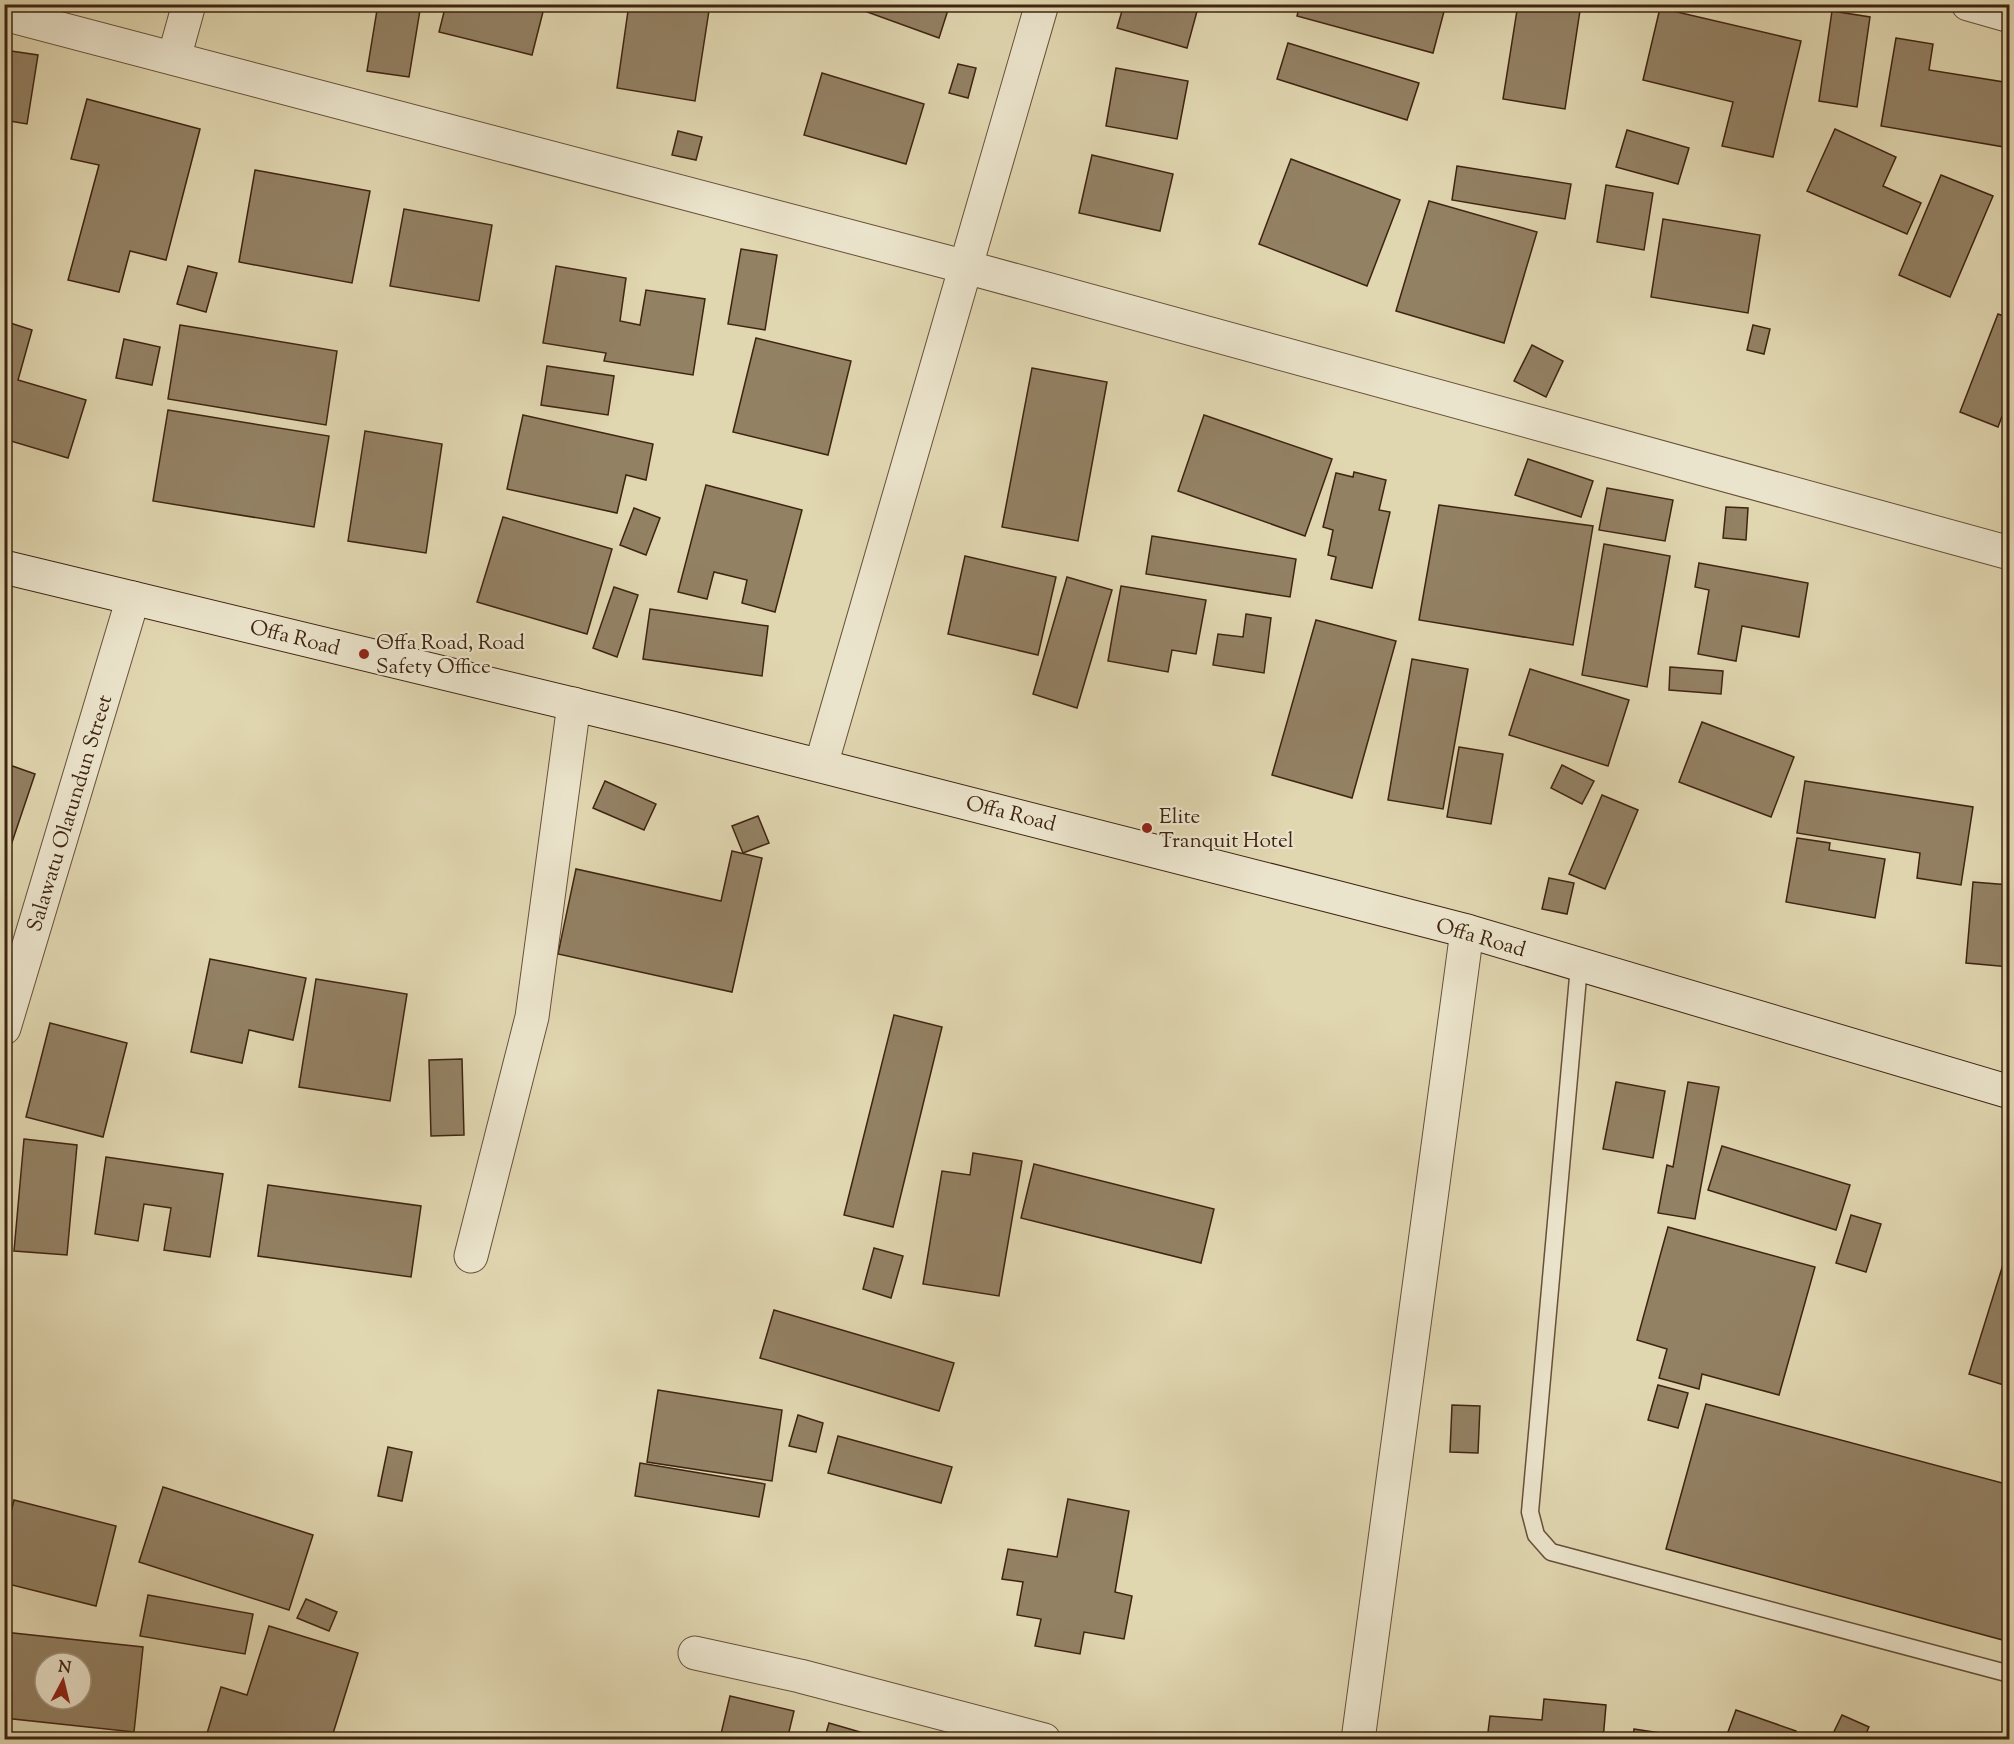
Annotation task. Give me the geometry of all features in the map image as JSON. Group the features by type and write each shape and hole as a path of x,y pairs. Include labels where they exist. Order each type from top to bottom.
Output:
{"street":[{"path":"174,58 189,4"},
{"path":"821,765 1042,4"},
{"path":"1968,4 2010,16"},
{"path":"4,14 966,267 2010,553"},
{"name":"Offa Road","path":"4,567 821,765 1467,931 2010,1092"},
{"name":"Salawatu Olatundun Street","path":"4,1028 133,598"},
{"path":"471,1256 532,1017 574,704"},
{"path":"1358,1740 1467,931"},
{"path":"695,1653 800,1676 1044,1740"}],"lane":[{"path":"1579,966 1530,1512 1536,1535 1551,1552 2010,1674"}],"building":[{"path":"378,4 421,4 409,77 367,71"},
{"path":"446,4 545,4 532,55 439,32"},
{"path":"629,4 710,4 695,101 617,88"},
{"path":"860,4 933,4 948,10 939,38 859,9"},
{"path":"1124,4 1199,4 1187,48 1117,28"},
{"path":"1300,4 1446,4 1433,53 1297,16"},
{"path":"1518,4 1581,4 1565,109 1503,99"},
{"path":"1660,8 1801,41 1773,157 1722,146 1733,102 1643,80"},
{"path":"1832,11 1870,17 1857,107 1819,101"},
{"path":"1896,38 1933,44 1929,70 2010,83 2010,148 1881,126"},
{"path":"1288,43 1419,83 1407,120 1277,79"},
{"path":"4,50 38,55 27,124 4,120"},
{"path":"958,64 976,68 968,98 949,93"},
{"path":"1116,68 1188,81 1177,139 1106,126"},
{"path":"822,73 924,104 906,164 804,135"},
{"path":"87,99 200,129 166,260 130,251 119,292 68,280 99,165 71,159"},
{"path":"1835,129 1896,157 1883,186 1921,203 1907,234 1807,191"},
{"path":"1627,130 1689,148 1678,184 1616,167"},
{"path":"678,131 702,137 696,160 672,155"},
{"path":"1092,155 1173,174 1160,231 1079,213"},
{"path":"1291,159 1400,200 1367,286 1259,244"},
{"path":"1457,166 1571,184 1565,219 1452,200"},
{"path":"255,170 370,191 352,283 239,262"},
{"path":"1941,175 1993,196 1950,297 1899,275"},
{"path":"1606,185 1653,193 1644,250 1597,242"},
{"path":"1429,201 1537,232 1504,343 1396,311"},
{"path":"404,209 492,225 479,301 390,286"},
{"path":"1663,219 1760,235 1748,313 1651,297"},
{"path":"741,249 777,255 765,330 728,324"},
{"path":"188,266 217,273 206,312 177,304"},
{"path":"556,266 626,278 620,321 640,325 646,290 705,299 693,375 604,361 606,353 543,343"},
{"path":"1998,314 2010,318 2010,395 1998,427 1960,412"},
{"path":"4,321 32,330 18,380 86,400 68,458 4,439"},
{"path":"180,325 337,351 326,425 168,399"},
{"path":"1753,325 1770,329 1764,354 1747,350"},
{"path":"756,338 851,361 828,455 733,432"},
{"path":"124,339 160,347 152,385 116,378"},
{"path":"1532,345 1563,361 1546,397 1514,381"},
{"path":"547,366 614,376 608,415 541,405"},
{"path":"1032,368 1107,382 1078,541 1002,527"},
{"path":"168,410 329,436 314,527 153,501"},
{"path":"523,415 653,444 646,480 626,475 617,513 507,489"},
{"path":"1204,415 1332,459 1305,536 1178,491"},
{"path":"365,431 442,444 426,553 348,541"},
{"path":"1528,459 1593,481 1581,517 1515,495"},
{"path":"1354,472 1386,480 1379,510 1390,512 1372,588 1331,579 1336,557 1328,555 1333,530 1323,527 1336,473 1353,477"},
{"path":"706,485 802,510 775,612 742,603 747,580 714,572 707,599 678,592"},
{"path":"1607,488 1673,500 1665,541 1599,530"},
{"path":"1439,505 1593,526 1573,645 1419,620"},
{"path":"1726,507 1748,508 1746,540 1723,538"},
{"path":"634,508 660,518 646,555 620,545"},
{"path":"503,517 612,549 587,634 477,602"},
{"path":"1152,536 1296,559 1290,597 1146,574"},
{"path":"1604,544 1670,556 1647,687 1582,675"},
{"path":"965,556 1056,577 1038,655 948,634"},
{"path":"1699,563 1808,583 1799,637 1742,626 1736,661 1698,654 1709,590 1695,587"},
{"path":"1067,577 1112,590 1077,708 1033,694"},
{"path":"1121,586 1206,600 1196,654 1172,650 1168,672 1108,661"},
{"path":"614,587 638,595 617,657 593,648"},
{"path":"650,609 768,626 762,676 643,659"},
{"path":"1246,614 1271,618 1264,673 1213,665 1218,634 1243,637"},
{"path":"1316,620 1396,641 1352,798 1272,775"},
{"path":"1412,659 1468,669 1443,809 1388,800"},
{"path":"1670,667 1723,671 1721,694 1669,690"},
{"path":"1530,669 1629,700 1608,766 1509,735"},
{"path":"1702,722 1794,757 1771,817 1679,782"},
{"path":"1459,747 1503,754 1491,824 1447,817"},
{"path":"4,763 35,774 4,866"},
{"path":"1562,765 1594,781 1582,804 1551,788"},
{"path":"605,781 656,804 644,830 593,808"},
{"path":"1805,781 1973,807 1961,885 1917,878 1920,853 1797,833"},
{"path":"1602,795 1638,810 1605,889 1569,874"},
{"path":"758,816 769,843 743,853 732,826"},
{"path":"1797,838 1830,843 1829,850 1885,859 1875,918 1786,902"},
{"path":"732,851 762,858 732,992 558,954 576,869 721,901"},
{"path":"1549,878 1574,883 1567,914 1542,909"},
{"path":"1973,882 2010,885 2010,967 1966,963"},
{"path":"210,959 306,978 293,1040 249,1030 242,1063 191,1052"},
{"path":"316,979 407,994 390,1101 299,1087"},
{"path":"894,1015 942,1027 893,1227 844,1215"},
{"path":"50,1023 127,1043 103,1137 26,1117"},
{"path":"462,1059 464,1135 431,1136 429,1060"},
{"path":"1616,1082 1665,1091 1653,1158 1603,1149"},
{"path":"1688,1082 1719,1087 1695,1219 1658,1213 1667,1165 1673,1167"},
{"path":"24,1139 77,1145 67,1255 14,1251"},
{"path":"1722,1146 1850,1185 1836,1230 1708,1190"},
{"path":"973,1153 1022,1161 999,1296 923,1284 942,1171 970,1175"},
{"path":"106,1157 223,1174 210,1257 164,1250 171,1208 144,1204 138,1241 95,1234"},
{"path":"1034,1164 1214,1209 1201,1263 1021,1218"},
{"path":"268,1185 421,1206 411,1277 258,1256"},
{"path":"1851,1215 1881,1224 1866,1272 1836,1263"},
{"path":"1668,1227 1815,1267 1779,1395 1702,1374 1699,1389 1659,1378 1667,1349 1637,1340"},
{"path":"2010,1242 2010,1387 1969,1374"},
{"path":"874,1248 903,1256 891,1298 863,1289"},
{"path":"774,1310 954,1363 939,1411 760,1358"},
{"path":"1658,1385 1688,1393 1678,1428 1648,1420"},
{"path":"658,1390 782,1410 772,1481 647,1462"},
{"path":"1706,1404 2010,1485 2010,1642 1666,1549"},
{"path":"1452,1405 1480,1406 1478,1453 1450,1452"},
{"path":"798,1415 823,1423 816,1452 789,1446"},
{"path":"838,1436 952,1467 941,1503 828,1473"},
{"path":"388,1447 412,1452 402,1501 378,1496"},
{"path":"640,1463 765,1484 759,1517 635,1496"},
{"path":"163,1487 313,1535 289,1610 139,1562"},
{"path":"1068,1499 1129,1511 1115,1592 1132,1596 1124,1639 1084,1632 1080,1654 1035,1646 1041,1619 1017,1615 1023,1582 1002,1579 1008,1549 1057,1557"},
{"path":"14,1500 116,1526 96,1606 4,1583 4,1540"},
{"path":"148,1595 253,1614 245,1654 140,1636"},
{"path":"306,1599 337,1612 329,1631 297,1618"},
{"path":"269,1626 358,1653 331,1740 205,1740 221,1687 247,1695"},
{"path":"4,1632 143,1647 134,1732 4,1718"},
{"path":"730,1696 794,1711 787,1740 720,1738"},
{"path":"1544,1699 1606,1705 1603,1740 1487,1740 1490,1716 1542,1720"},
{"path":"1736,1710 1796,1731 1793,1740 1725,1740"},
{"path":"1842,1715 1869,1727 1863,1740 1830,1740"},
{"path":"829,1723 867,1734 865,1740 824,1740"},
{"path":"1634,1729 1673,1735 1673,1740 1633,1740"}],"place":[{"name":"Offa Road, Road Safety Office","path":"364,654"},
{"name":"Elite Tranquit Hotel","path":"1147,828"}]}
